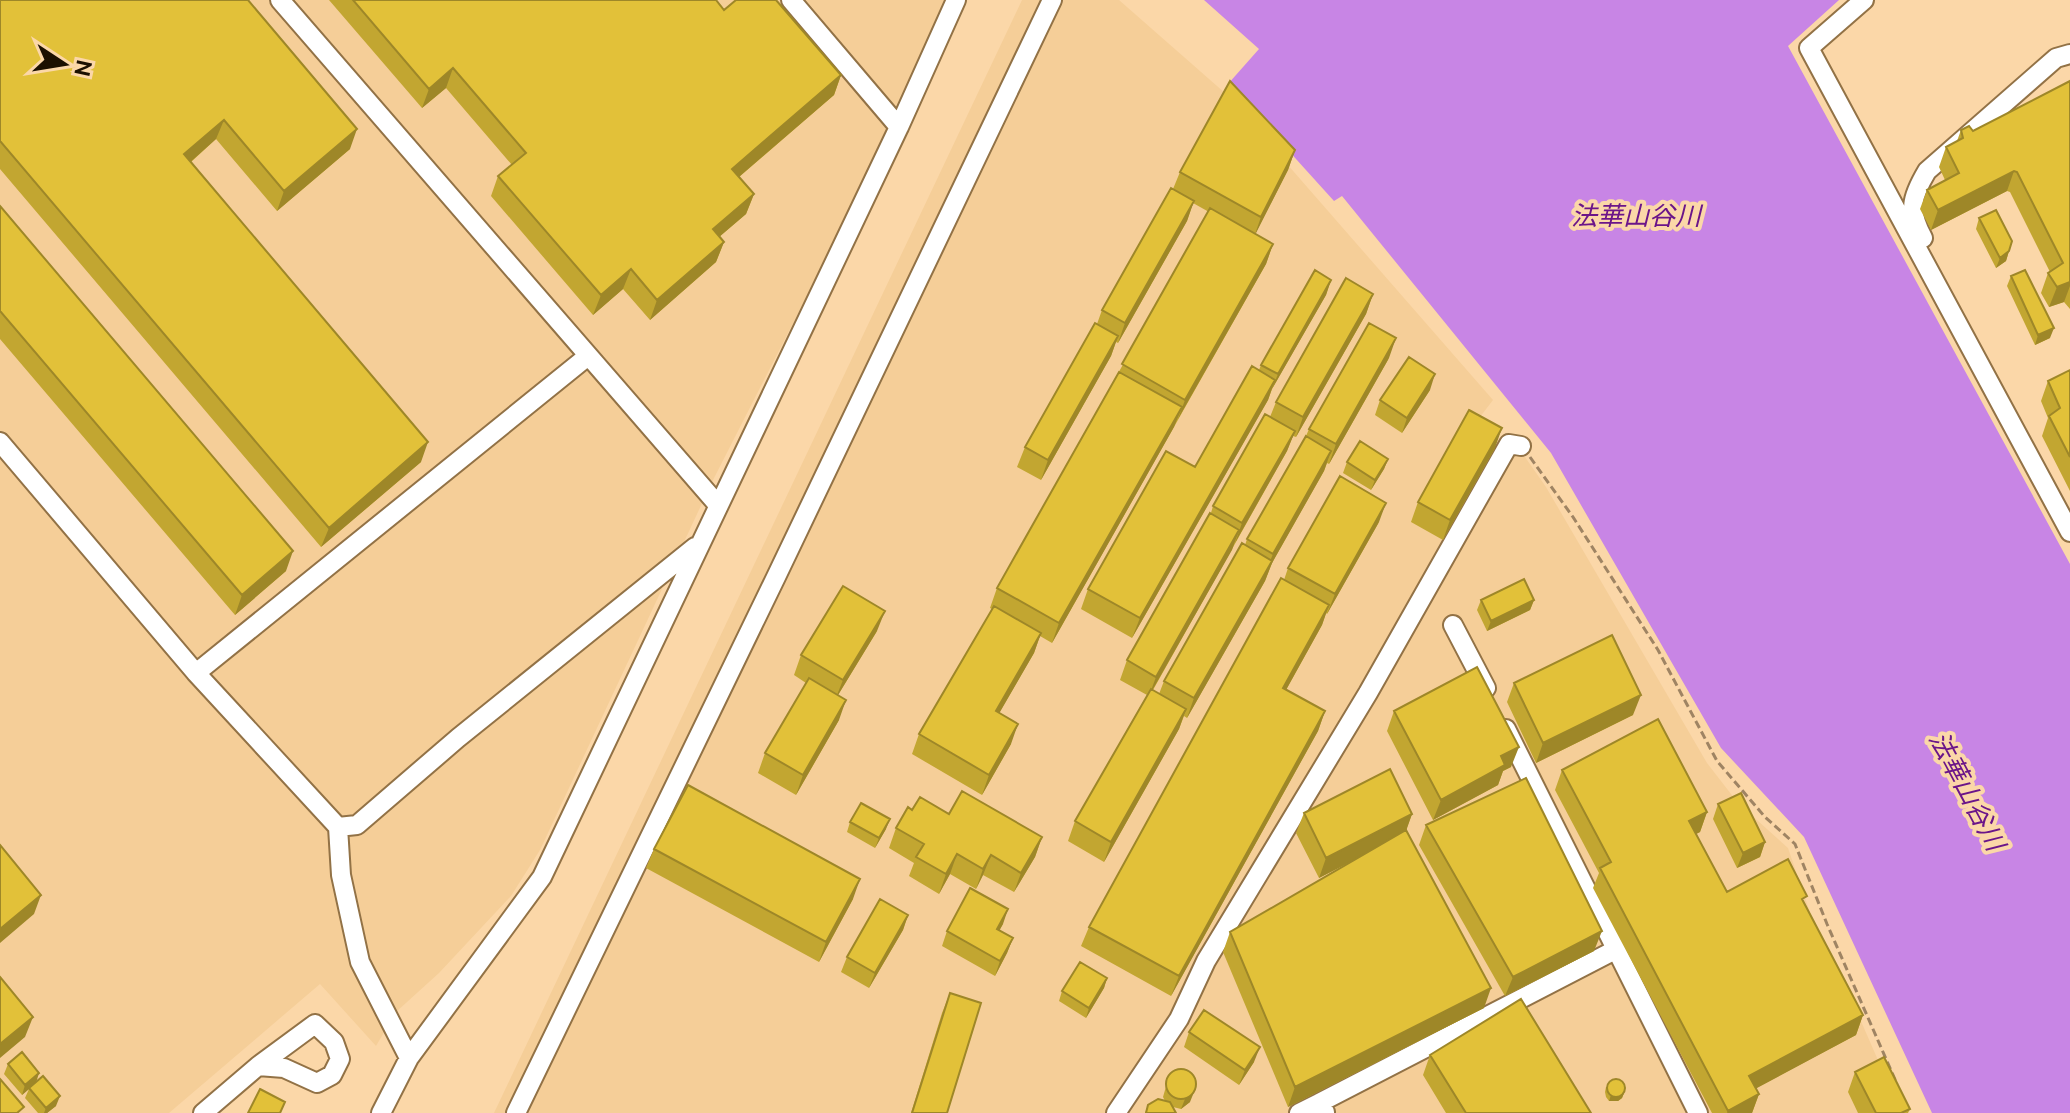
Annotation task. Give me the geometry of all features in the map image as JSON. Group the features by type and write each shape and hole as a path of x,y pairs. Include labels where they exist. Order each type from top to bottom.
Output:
{"street":[{"path":"280,0 718,505"},
{"path":"791,0 899,127"},
{"path":"381,1113 409,1058 542,877 899,127 956,0"},
{"path":"516,1113 1052,0"},
{"path":"1864,0 1809,48 2070,532"},
{"path":"2070,54 2056,58 1927,171 1916,189 1913,204 1914,222 2070,508"},
{"path":"196,673 588,356"},
{"path":"0,442 196,673 338,827 341,875 360,962 409,1058"},
{"path":"1116,1113 1179,1019 1206,961 1368,693 1509,444 1521,446"},
{"path":"338,827 357,825 458,738 700,543"},
{"path":"1453,625 1698,1113"},
{"path":"1299,1113 1322,1108 1617,949"},
{"path":"203,1113 258,1066 315,1024 334,1042 340,1059 332,1075 317,1083 284,1068 258,1066"}],"path":[{"path":"1521,446 1573,517 1658,650 1717,761 1765,817 1795,844 1901,1093"}],"shaded area":[{"path":"0,0 958,0 712,482 540,850 511,896 439,973 396,1012 376,1046 320,984 169,1113 0,1113"},
{"path":"1022,0 1119,0 1225,93 1493,400 1480,417 1496,447 1362,688 1193,963 1174,1008 1106,1113 494,1113"},
{"path":"1510,455 1525,457 1546,487 1707,763 1738,803 1788,848 1815,927 1830,950 1901,1113 1127,1113 1203,972"}],"water":[{"name":"法華山谷川","path":"1204,0 1839,0 1788,46 2070,564 2070,1113 1932,1113 1804,837 1721,748 1551,453 1342,196 1334,201 1228,84 1259,49"}],"building":[{"path":"0,0 248,0 357,129 284,191 224,120 184,154 428,442 329,528 0,141"},
{"path":"353,0 716,0 724,10 736,0 776,0 841,75 732,169 754,194 713,229 724,242 657,300 631,269 601,295 498,176 526,153 453,68 429,89"},
{"path":"1230,81 1295,150 1261,217 1180,172"},
{"path":"2070,81 2070,282 2057,287 2048,273 2063,263 2017,172 1938,210 1927,190 1959,173 1946,147 1963,138 1961,130 1969,126 1973,131"},
{"path":"1171,188 1194,201 1125,323 1102,310"},
{"path":"0,206 293,551 242,595 0,311"},
{"path":"1210,208 1273,244 1185,400 1122,364"},
{"path":"1996,210 2012,241 2009,251 2000,258 1979,218"},
{"path":"1315,270 1331,280 1278,374 1261,365"},
{"path":"2025,270 2054,328 2038,335 2011,276"},
{"path":"1346,278 1373,294 1303,417 1276,402"},
{"path":"1095,323 1118,336 1048,460 1025,447"},
{"path":"1369,323 1396,338 1336,444 1309,429"},
{"path":"1409,357 1435,374 1407,418 1380,400"},
{"path":"1252,366 1275,380 1140,618 1088,589 1166,451 1195,467"},
{"path":"2070,370 2070,457 2049,416 2060,408 2048,381"},
{"path":"1119,372 1182,407 1059,623 997,588"},
{"path":"1469,410 1502,428 1450,520 1418,502"},
{"path":"1265,414 1295,431 1242,523 1213,506"},
{"path":"1306,436 1331,451 1273,554 1247,539"},
{"path":"1360,441 1388,459 1375,480 1347,462"},
{"path":"1340,476 1386,503 1335,594 1288,568"},
{"path":"1210,513 1239,530 1156,677 1127,660"},
{"path":"1242,543 1272,561 1194,698 1164,681"},
{"path":"1281,578 1329,605 1283,688 1325,711 1179,976 1089,927"},
{"path":"1524,579 1534,600 1491,621 1481,600"},
{"path":"843,586 885,611 843,680 801,655"},
{"path":"994,606 1041,633 996,711 1018,724 989,775 919,734"},
{"path":"1612,635 1641,695 1543,743 1514,683"},
{"path":"1477,667 1519,747 1501,756 1505,765 1441,800 1394,711"},
{"path":"809,678 846,700 803,775 765,753"},
{"path":"1151,689 1186,709 1111,842 1075,821"},
{"path":"1658,719 1707,812 1689,821 1727,892 1788,859 1807,896 1802,899 1863,1015 1749,1076 1759,1094 1728,1111 1600,868 1611,862 1562,770"},
{"path":"1390,769 1412,814 1326,858 1304,813"},
{"path":"1526,778 1602,931 1513,977 1426,825"},
{"path":"688,785 860,879 826,942 654,849"},
{"path":"962,791 1042,837 1021,873 991,855 983,869 957,854 946,874 916,857 924,844 896,828 908,807 912,810 920,797 949,814"},
{"path":"1741,793 1765,842 1743,853 1718,804"},
{"path":"861,803 890,819 879,838 850,822"},
{"path":"1406,830 1491,988 1295,1087 1230,932"},
{"path":"0,845 41,895 0,929"},
{"path":"970,888 1008,909 997,929 1013,938 1000,961 947,931"},
{"path":"880,899 908,915 875,973 847,957"},
{"path":"1080,962 1107,978 1089,1008 1062,991"},
{"path":"0,977 33,1017 0,1044"},
{"path":"950,993 981,1003 947,1113 912,1113"},
{"path":"1521,999 1591,1113 1466,1113 1430,1055"},
{"path":"1204,1010 1260,1047 1245,1070 1189,1032"},
{"path":"22,1052 39,1073 25,1085 8,1064"},
{"path":"1884,1057 1910,1109 1901,1113 1876,1113 1855,1072"},
{"path":"1181,1069 1191,1074 1196,1084 1191,1094 1181,1099 1171,1094 1166,1084 1171,1074"},
{"path":"43,1076 60,1096 46,1108 29,1088"},
{"path":"0,1079 24,1107 17,1113 0,1112"},
{"path":"1616,1079 1625,1088 1616,1097 1607,1088"},
{"path":"260,1089 285,1102 280,1113 248,1113"},
{"path":"1158,1099 1170,1102 1176,1113 1146,1113 1148,1105"}]}
